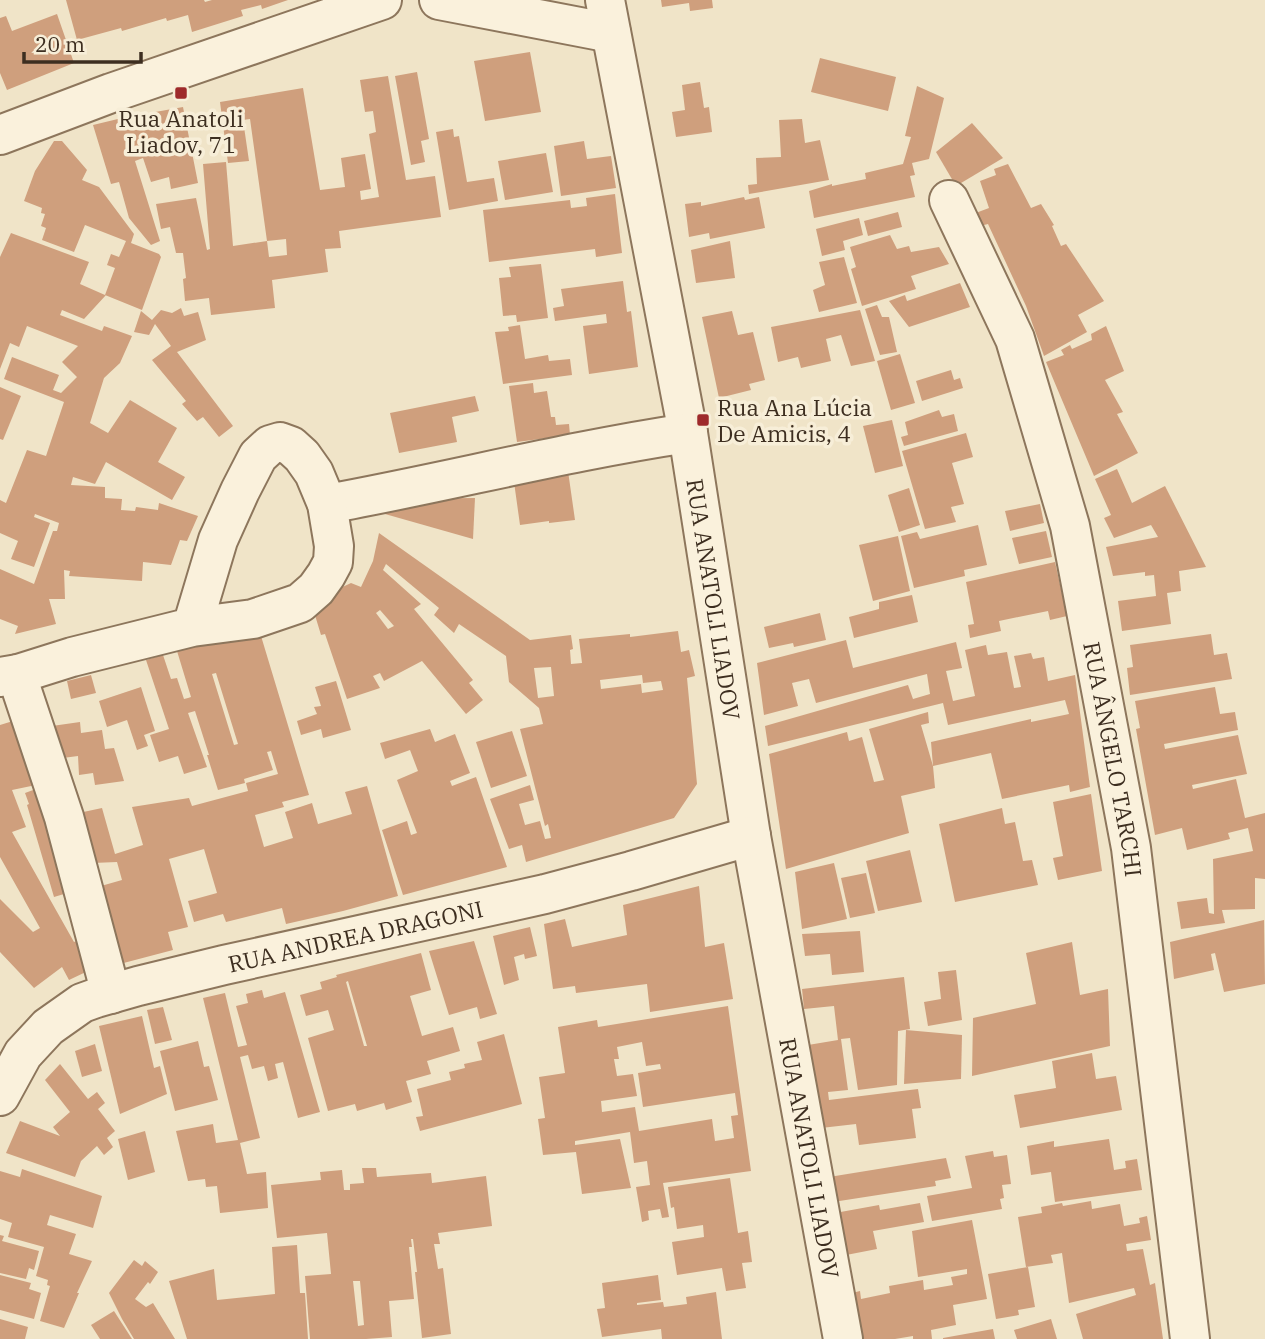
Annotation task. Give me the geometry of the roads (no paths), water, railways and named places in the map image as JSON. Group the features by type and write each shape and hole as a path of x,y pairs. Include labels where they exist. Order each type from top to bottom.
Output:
{"street":[{"path":"0,135 111,93 382,0"},
{"name":"RUA ANATOLI LIADOV","path":"439,0 608,17 688,433 751,836 843,1339"},
{"name":"RUA ÂNGELO TARCHI","path":"949,200 1016,339 1070,527 1131,848 1190,1339"},
{"path":"327,504 644,439 688,433"},
{"path":"111,994 64,817 22,691 9,675 192,627 253,619 300,603 316,589 326,575 332,562 334,546 327,504 314,473 292,446 280,442 270,444 258,456 218,540 192,627"},
{"name":"RUA ANDREA DRAGONI","path":"0,1096 23,1054 48,1027 82,1003 225,965 545,894 751,836"}],"place":[{"name":"Rua Anatoli Liadov, 71","path":"181,93"},
{"name":"Rua Ana Lúcia De Amicis, 4","path":"703,420"}]}
